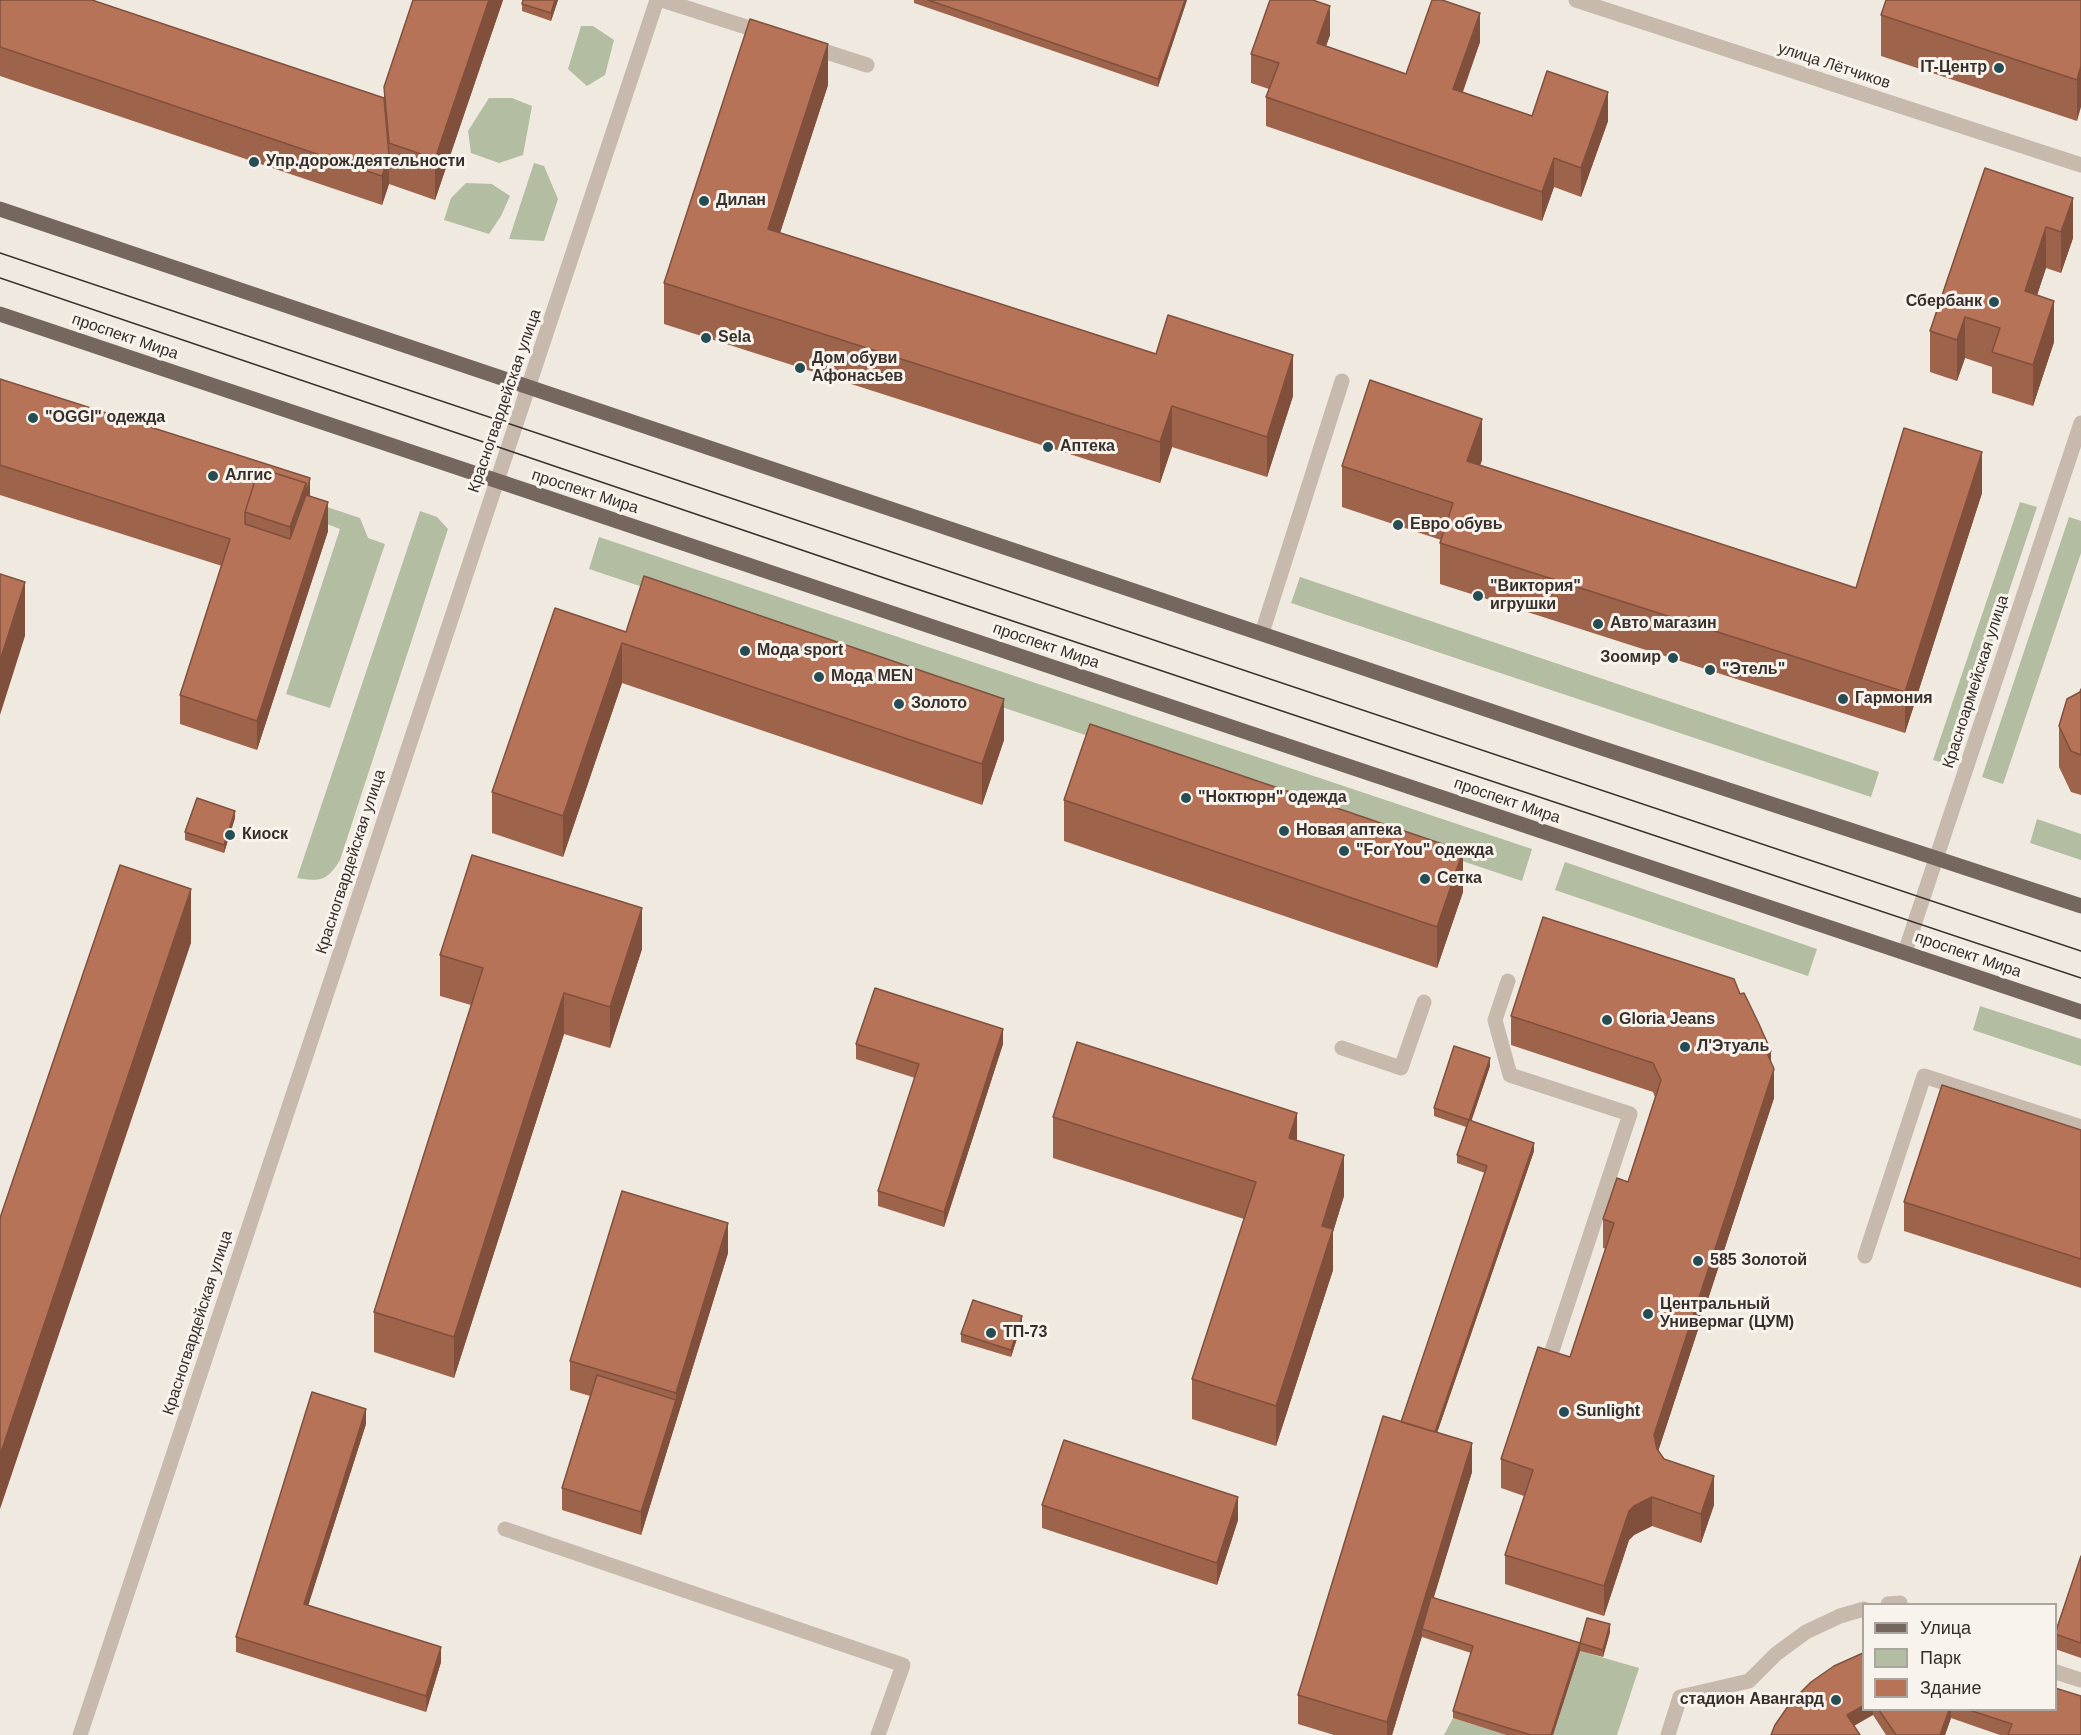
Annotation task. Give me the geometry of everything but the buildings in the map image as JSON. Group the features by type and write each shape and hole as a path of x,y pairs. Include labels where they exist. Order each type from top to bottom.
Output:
{"main road":[{"path":"0,209 1589,744 2081,906"},
{"name":"проспект Мира","path":"0,314 2081,1012"}],"street":[{"name":"Красногвардейская улица","path":"80,1735 657,0"},
{"path":"662,0 867,65"},
{"name":"улица Лётчиков","path":"1576,0 2081,165"},
{"path":"1262,633 1342,381"},
{"name":"Красноармейская улица","path":"1905,952 2081,423"},
{"path":"1508,981 1495,1020 1510,1075 1630,1114 1552,1351"},
{"path":"1342,1048 1401,1068 1424,1002"},
{"path":"1865,1256 1924,1077 2081,1127"},
{"path":"505,1529 903,1665 878,1735"},
{"path":"1668,1735 1680,1697 1749,1681 1776,1654 1806,1632 1840,1616 1862,1609"},
{"path":"2057,1673 2081,1680"}],"green space":[{"path":"581,26 593,26 614,40 605,75 587,86 568,69"},
{"path":"489,98 512,98 532,106 523,155 499,163 471,153 468,131"},
{"path":"534,163 544,166 558,199 544,241 509,239"},
{"path":"466,183 492,184 510,196 489,234 444,220 451,198"},
{"path":"2020,502 2037,507 1951,765 1933,760"},
{"path":"321,505 360,518 368,538 385,544 330,708 286,694 340,529 317,520"},
{"path":"420,511 437,517 448,529 340,860 323,878 312,880 297,878"},
{"path":"2069,517 2081,521 2081,553 2003,784 1982,777"},
{"path":"599,537 1532,849 1522,881 589,569"},
{"path":"1300,577 1879,772 1871,797 1291,603"},
{"path":"2037,819 2081,834 2081,860 2030,843"},
{"path":"1565,862 1817,949 1808,976 1555,890"},
{"path":"1980,1006 2081,1039 2081,1066 1973,1030"},
{"path":"1580,1651 1639,1668 1617,1735 1553,1735"},
{"path":"1453,1718 1506,1735 1444,1735"}],"tram line":[{"path":"0,253 2081,951"},
{"path":"0,278 893,581 2081,978"}],"place":[{"name":"IT-Центр","path":"1999,68"},
{"name":"Упр.дорож.деятельности","path":"254,162"},
{"name":"Дилан","path":"704,201"},
{"name":"Сбербанк","path":"1994,302"},
{"name":"Sela","path":"706,338"},
{"name":"Дом обуви Афонасьев","path":"800,368"},
{"name":"\"OGGI\" одежда","path":"33,418"},
{"name":"Аптека","path":"1048,447"},
{"name":"Алгис","path":"213,476"},
{"name":"Евро обувь","path":"1398,525"},
{"name":"\"Виктория\" игрушки","path":"1478,596"},
{"name":"Авто магазин","path":"1598,624"},
{"name":"Мода sport","path":"745,651"},
{"name":"Зоомир","path":"1673,658"},
{"name":"\"Этель\"","path":"1710,670"},
{"name":"Мода MEN","path":"819,677"},
{"name":"Гармония","path":"1843,699"},
{"name":"Золото","path":"899,704"},
{"name":"\"Ноктюрн\" одежда","path":"1186,798"},
{"name":"Новая аптека","path":"1284,831"},
{"name":"Киоск","path":"230,835"},
{"name":"\"For You\" одежда","path":"1344,851"},
{"name":"Сетка","path":"1425,879"},
{"name":"Gloria Jeans","path":"1607,1020"},
{"name":"Л'Этуаль","path":"1685,1047"},
{"name":"585 Золотой","path":"1698,1261"},
{"name":"Центральный Универмаг (ЦУМ)","path":"1648,1314"},
{"name":"ТП-73","path":"991,1333"},
{"name":"Sunlight","path":"1564,1412"},
{"name":"стадион Авангард","path":"1836,1700"}]}
